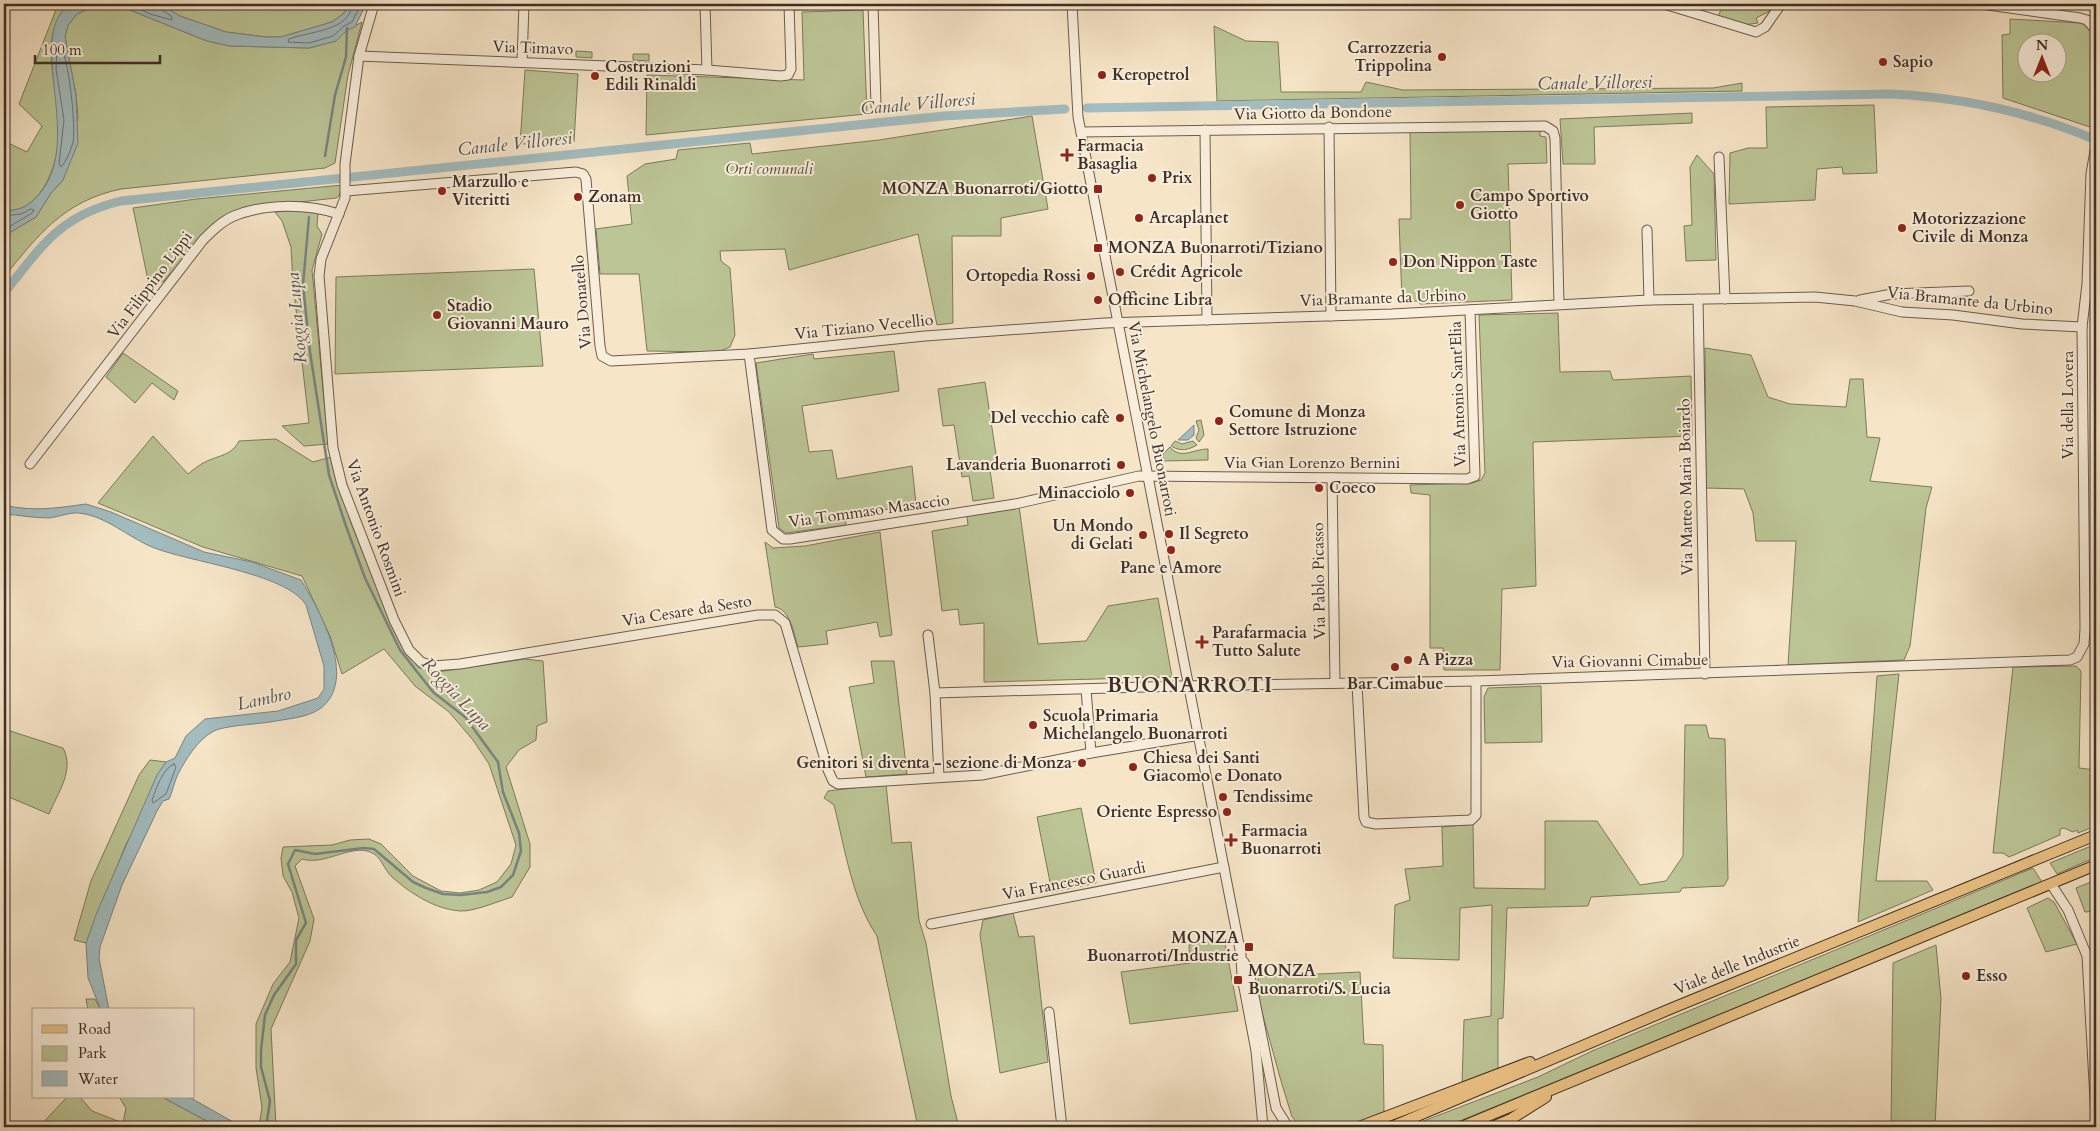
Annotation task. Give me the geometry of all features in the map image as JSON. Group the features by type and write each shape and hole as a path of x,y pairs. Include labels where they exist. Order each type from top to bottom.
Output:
{"main road":[{"name":"Viale delle Industrie","path":"1391,1127 2096,834"},
{"path":"1461,1127 2096,865"},
{"path":"1359,1127 1550,1054 1572,1051"},
{"path":"1492,1127 1511,1119 1573,1081"}],"street":[{"path":"346,187 345,169 359,56 374,4"},
{"path":"522,62 524,4"},
{"path":"705,4 707,70"},
{"path":"789,5 833,4"},
{"path":"873,4 876,106"},
{"name":"Via Michelangelo Buonarroti","path":"1072,4 1077,109 1200,735 1241,955 1242,977 1256,1051 1263,1127"},
{"path":"1664,4 1756,32 1766,27 1781,4"},
{"path":"1981,4 2080,18 2087,20 2096,30"},
{"name":"Via Timavo","path":"359,56 707,70 781,76 788,75 792,69 789,5"},
{"name":"Via Giotto da Bondone","path":"1081,132 1329,127 1546,126 1553,131 1555,138 1559,304"},
{"path":"1329,127 1331,316"},
{"path":"1205,130 1207,320"},
{"name":"Via della Lovera","path":"2070,660 2081,652 2085,629 2082,327 2087,284 2091,169 2096,146"},
{"path":"1719,157 1726,299"},
{"name":"Via Donatello","path":"346,187 576,172 583,174 586,179 600,346 602,356 612,361"},
{"name":"Via Antonio Rosmini","path":"346,187 339,214 321,259 319,276 333,448 342,486 394,620 409,650 421,662"},
{"name":"Via Filippino Lippi","path":"30,464 203,240 216,228 233,217 269,209 305,206 339,214"},
{"path":"1647,230 1648,300"},
{"name":"Via Bramante da Urbino","path":"1855,301 1892,294 1969,291"},
{"name":"Via Bramante da Urbino","path":"1119,323 1470,310 1648,300 1815,297 1855,301 1902,312 1953,315 2022,324 2082,327"},
{"name":"Via Matteo Maria Boiardo","path":"1698,300 1705,674"},
{"name":"Via Antonio Sant'Elia","path":"1470,310 1475,476"},
{"name":"Via Tiziano Vecellio","path":"612,361 749,354 925,336 1119,323"},
{"name":"Via Tommaso Masaccio","path":"749,354 772,530 783,539 1015,504 1139,476 1148,477"},
{"name":"Via Gian Lorenzo Bernini","path":"1148,477 1467,479 1475,476"},
{"name":"Via Pablo Picasso","path":"1332,478 1335,684"},
{"name":"Via Cesare da Sesto","path":"421,662 433,666 460,664 758,615 775,615 785,623 833,782 838,784 939,777"},
{"path":"928,635 935,693 939,777 982,775 1090,753 1200,735"},
{"name":"Via Giovanni Cimabue","path":"935,693 1476,681 2070,660"},
{"path":"1357,684 1364,817 1366,822 1376,824 1471,820 1476,816 1476,681"},
{"path":"1086,689 1090,753"},
{"name":"Via Francesco Guardi","path":"931,924 1224,867"},
{"path":"2051,884 2068,910 2087,956 2096,1118"},
{"name":"Via Michelangelo Buonarroti","path":"1241,955 1250,976 1276,1108 1288,1127"},
{"path":"1049,1012 1062,1127"}],"green space":[{"path":"63,4 70,4 60,15 55,27 51,56 59,125 59,138 54,164 43,188 36,198 26,206 4,212 4,141 27,152 42,126 19,104 57,7"},
{"path":"95,4 115,4 207,41 230,46 309,48 336,41 347,30 362,22 348,75 335,163 325,168 121,189 101,194 68,211 54,221 41,233 4,277 4,236 36,217 51,193 63,180 78,117 76,95 65,37 68,25 77,14"},
{"path":"160,4 349,4 343,14 332,22 281,37 266,37 226,32 180,16"},
{"path":"1723,4 1778,4 1774,9 1756,18 1758,23 1743,25 1718,17"},
{"path":"863,10 867,114 646,135 647,75 804,80 802,12"},
{"path":"2010,19 2082,23 2089,27 2096,40 2096,129 2003,98 2002,35 2010,34"},
{"path":"1214,26 1246,41 1278,42 1281,92 1361,92 1366,82 1403,90 1713,88 1742,83 1742,91 1217,101"},
{"path":"531,46 546,47 546,50 554,50 554,54 530,53"},
{"path":"576,51 592,52 592,58 576,57"},
{"path":"633,54 649,54 649,61 633,60"},
{"path":"525,70 578,74 574,142 520,144"},
{"path":"1874,105 1877,173 1843,174 1842,167 1817,169 1815,200 1729,204 1730,153 1748,148 1767,148 1766,107"},
{"path":"1692,113 1692,123 1594,127 1595,164 1563,164 1560,119"},
{"name":"Orti comunali","path":"1032,116 1048,209 1001,218 1001,236 952,236 953,323 937,325 918,234 789,270 785,249 720,251 721,261 730,268 735,335 730,347 718,352 647,351 639,274 600,274 596,229 632,224 627,176 645,164 676,159 678,150 750,143 752,154 879,140"},
{"name":"Campo Sportivo Giotto","path":"1540,130 1540,136 1546,137 1547,163 1508,164 1512,300 1420,304 1419,301 1402,301 1399,219 1411,219 1410,132"},
{"path":"1697,155 1714,174 1716,260 1686,261 1684,226 1692,225 1690,167"},
{"path":"343,185 339,196 336,198 246,208 193,247 164,281 149,285 133,208 196,199"},
{"path":"298,210 318,213 317,226 322,234 312,270 328,444 304,446 282,426 309,423 293,283 291,247 282,221 275,212"},
{"path":"2096,266 2096,477 2095,477"},
{"name":"Stadio Giovanni Mauro","path":"534,269 543,366 335,374 336,277"},
{"path":"1558,313 1560,372 1610,371 1613,380 1691,376 1692,436 1533,442 1536,586 1502,589 1500,670 1444,670 1443,648 1430,648 1430,495 1411,493 1410,485 1472,483 1481,480 1485,473 1479,315"},
{"path":"1705,348 1751,355 1768,397 1790,404 1846,407 1850,379 1863,379 1867,437 1880,438 1870,481 1932,487 1926,508 1910,646 1904,660 1788,665 1796,541 1756,541 1753,513 1744,489 1706,488"},
{"path":"894,351 899,391 802,406 809,452 832,450 837,479 912,466 916,504 845,517 846,525 786,533 779,528 756,363 813,354 814,359"},
{"path":"123,353 178,391 174,400 152,383 135,403 106,377"},
{"path":"985,382 997,461 989,463 994,498 973,501 969,476 962,477 954,425 943,426 938,389"},
{"path":"1201,420 1204,435 1199,442 1196,438 1199,430 1196,421"},
{"path":"153,436 188,474 205,462 232,450 239,441 276,439 313,462 331,457 351,523 379,593 401,645 419,668 437,672 525,659 543,661 547,722 537,726 536,740 519,750 506,767 530,844 530,867 512,897 465,911 450,910 432,904 407,889 389,874 377,856 363,850 319,860 302,859 295,866 314,919 310,941 271,1029 276,1127 259,1127 262,1107 256,1068 256,1024 273,984 290,962 299,918 292,892 283,876 281,858 283,847 332,845 350,840 369,839 381,844 413,876 441,891 460,893 479,890 497,882 511,864 516,845 489,764 473,740 449,712 415,686 384,649 342,674 330,636 302,576 203,547 98,503"},
{"path":"1175,441 1182,444 1193,441 1197,445 1181,450 1171,446"},
{"path":"1170,447 1178,453 1208,449 1208,460 1164,461 1163,454"},
{"path":"1019,506 1038,644 1086,641 1108,606 1158,598 1172,677 984,682 984,623 960,625 958,609 942,611 932,531 968,525 967,516"},
{"path":"880,532 892,635 880,637 877,622 826,631 828,644 798,647 788,617 784,612 775,607 765,542 773,548 805,546"},
{"path":"2089,590 2096,591 2096,656 2091,657"},
{"path":"871,661 894,661 907,774 866,777 849,687 874,683"},
{"path":"2076,666 2081,671 2079,768 2096,770 2096,826 2078,833 2077,830 2073,832 2064,828 2060,829 2060,835 2009,857 2003,853 1993,853 2013,667"},
{"path":"1899,674 1876,881 1927,881 1933,890 1858,922 1877,676"},
{"path":"1541,686 1542,742 1485,743 1484,697 1488,688"},
{"path":"1685,725 1706,725 1709,738 1725,739 1728,879 1724,886 1682,888 1680,892 1591,897 1588,906 1507,908 1503,1018 1498,1019 1498,1071 1462,1085 1464,1020 1491,1016 1492,905 1460,908 1459,960 1393,958 1395,905 1410,900 1405,869 1443,866 1442,827 1473,824 1474,888 1545,889 1545,821 1597,821 1640,885 1666,881 1683,856"},
{"path":"4,729 63,748 67,764 66,773 61,789 49,814 4,795"},
{"path":"150,760 166,762 157,776 136,826 126,844 86,943 74,940 91,881 139,775"},
{"path":"886,784 892,843 911,842 919,920 926,943 951,1096 959,1127 918,1127 877,936 868,922 855,890 834,805 824,798 828,791"},
{"path":"1081,808 1096,883 1052,892 1037,817"},
{"path":"2096,844 2096,857 2057,874 2050,863"},
{"path":"2033,868 2042,882 1445,1127 1408,1127 1538,1077 1592,1051"},
{"path":"2096,880 2096,911 2085,912 2076,888"},
{"path":"2048,898 2054,902 2077,944 2046,952 2027,908"},
{"path":"1013,913 1019,937 1034,936 1048,1062 1000,1073 980,935 983,920"},
{"path":"1224,938 1238,1011 1130,1024 1121,972 1190,963 1189,945"},
{"path":"1936,945 1941,999 1935,1127 1891,1127 1893,963"},
{"path":"1360,972 1364,1044 1383,1045 1384,1112 1346,1127 1301,1127 1292,1117 1281,1081 1259,1001 1258,977"},
{"path":"86,999 95,999 100,1008 88,1008"},
{"path":"66,1098 81,1098 92,1111 123,1123 126,1108 120,1098 164,1098 218,1127 39,1127"}],"water":[{"path":"70,4 100,4 77,14 68,25 65,37 76,95 78,143 63,180 51,193 36,217 4,236 4,212 26,206 46,185 55,159 58,130 52,43 57,20"},
{"path":"115,4 160,4 180,16 226,32 281,37 332,22 343,14 349,4 366,4 355,27 347,30 336,41 309,48 230,46 207,41"},
{"path":"1194,425 1194,435 1188,440 1178,440"},
{"path":"86,504 111,512 204,552 252,562 301,580 325,626 336,663 336,680 332,695 321,708 296,718 218,729 203,739 189,756 178,774 169,799 163,801 157,811 122,885 100,947 99,958 109,1008 100,1008 88,978 86,943 97,912 157,775 166,762 175,758 186,736 205,719 278,711 318,698 324,689 324,666 306,605 295,594 279,585 235,570 152,547 108,522 89,515 76,513 38,518 4,514 4,505 35,509"},
{"path":"164,1098 191,1098 242,1127 218,1127"}],"waterway":[{"name":"Roggia Lupa","path":"325,156 335,95 346,57 347,28"},
{"name":"Canale Villoresi","path":"1087,108 1890,94 1969,102 2046,121 2096,140"},
{"name":"Canale Villoresi","path":"4,293 41,247 67,224 100,207 121,201 944,116 1065,109"},
{"name":"Roggia Lupa","path":"266,1127 270,1101 261,1067 265,1015 274,995 296,964 296,940 306,923 288,864 295,850 315,854 363,848 374,849 413,882 443,894 461,895 487,892 501,887 513,875 521,851 519,833 503,792 498,762 465,717 433,692 400,650 365,578 346,526 329,475 310,352 303,285 309,217"}],"place":[{"name":"Carrozzeria Trippolina","path":"1442,57"},
{"name":"Sapio","path":"1883,62"},
{"name":"Keropetrol","path":"1102,75"},
{"name":"Costruzioni Edili Rinaldi","path":"595,76"},
{"name":"Farmacia Basaglia","path":"1067,155"},
{"name":"Prix","path":"1152,178"},
{"name":"MONZA Buonarroti/Giotto","path":"1098,189"},
{"name":"Marzullo e Viteritti","path":"442,191"},
{"name":"Zonam","path":"578,197"},
{"name":"Campo Sportivo Giotto","path":"1460,205"},
{"name":"Arcaplanet","path":"1139,218"},
{"name":"Motorizzazione Civile di Monza","path":"1902,228"},
{"name":"MONZA Buonarroti/Tiziano","path":"1098,248"},
{"name":"Don Nippon Taste","path":"1393,262"},
{"name":"Crédit Agricole","path":"1120,272"},
{"name":"Ortopedia Rossi","path":"1091,276"},
{"name":"Officine Libra","path":"1098,300"},
{"name":"Stadio Giovanni Mauro","path":"437,315"},
{"name":"Del vecchio cafè","path":"1120,418"},
{"name":"Comune di Monza Settore Istruzione","path":"1219,421"},
{"name":"Lavanderia Buonarroti","path":"1121,465"},
{"name":"Coeco","path":"1319,488"},
{"name":"Minacciolo","path":"1130,493"},
{"name":"Il Segreto","path":"1169,534"},
{"name":"Un Mondo di Gelati","path":"1143,535"},
{"name":"Pane e Amore","path":"1171,550"},
{"name":"Parafarmacia Tutto Salute","path":"1202,642"},
{"name":"A Pizza","path":"1408,660"},
{"name":"Bar Cimabue","path":"1395,667"},
{"name":"Scuola Primaria Michelangelo Buonarroti","path":"1033,725"},
{"name":"Genitori si diventa - sezione di Monza","path":"1082,763"},
{"name":"Chiesa dei Santi Giacomo e Donato","path":"1133,767"},
{"name":"Tendissime","path":"1223,797"},
{"name":"Oriente Espresso","path":"1227,812"},
{"name":"Farmacia Buonarroti","path":"1231,840"},
{"name":"MONZA Buonarroti/Industrie","path":"1249,947"},
{"name":"Esso","path":"1966,976"},
{"name":"MONZA Buonarroti/S. Lucia","path":"1238,980"}],"district":[{"name":"BUONARROTI","path":"1190,685"}],"water label":[{"name":"Lambro","path":"264,699"}]}
